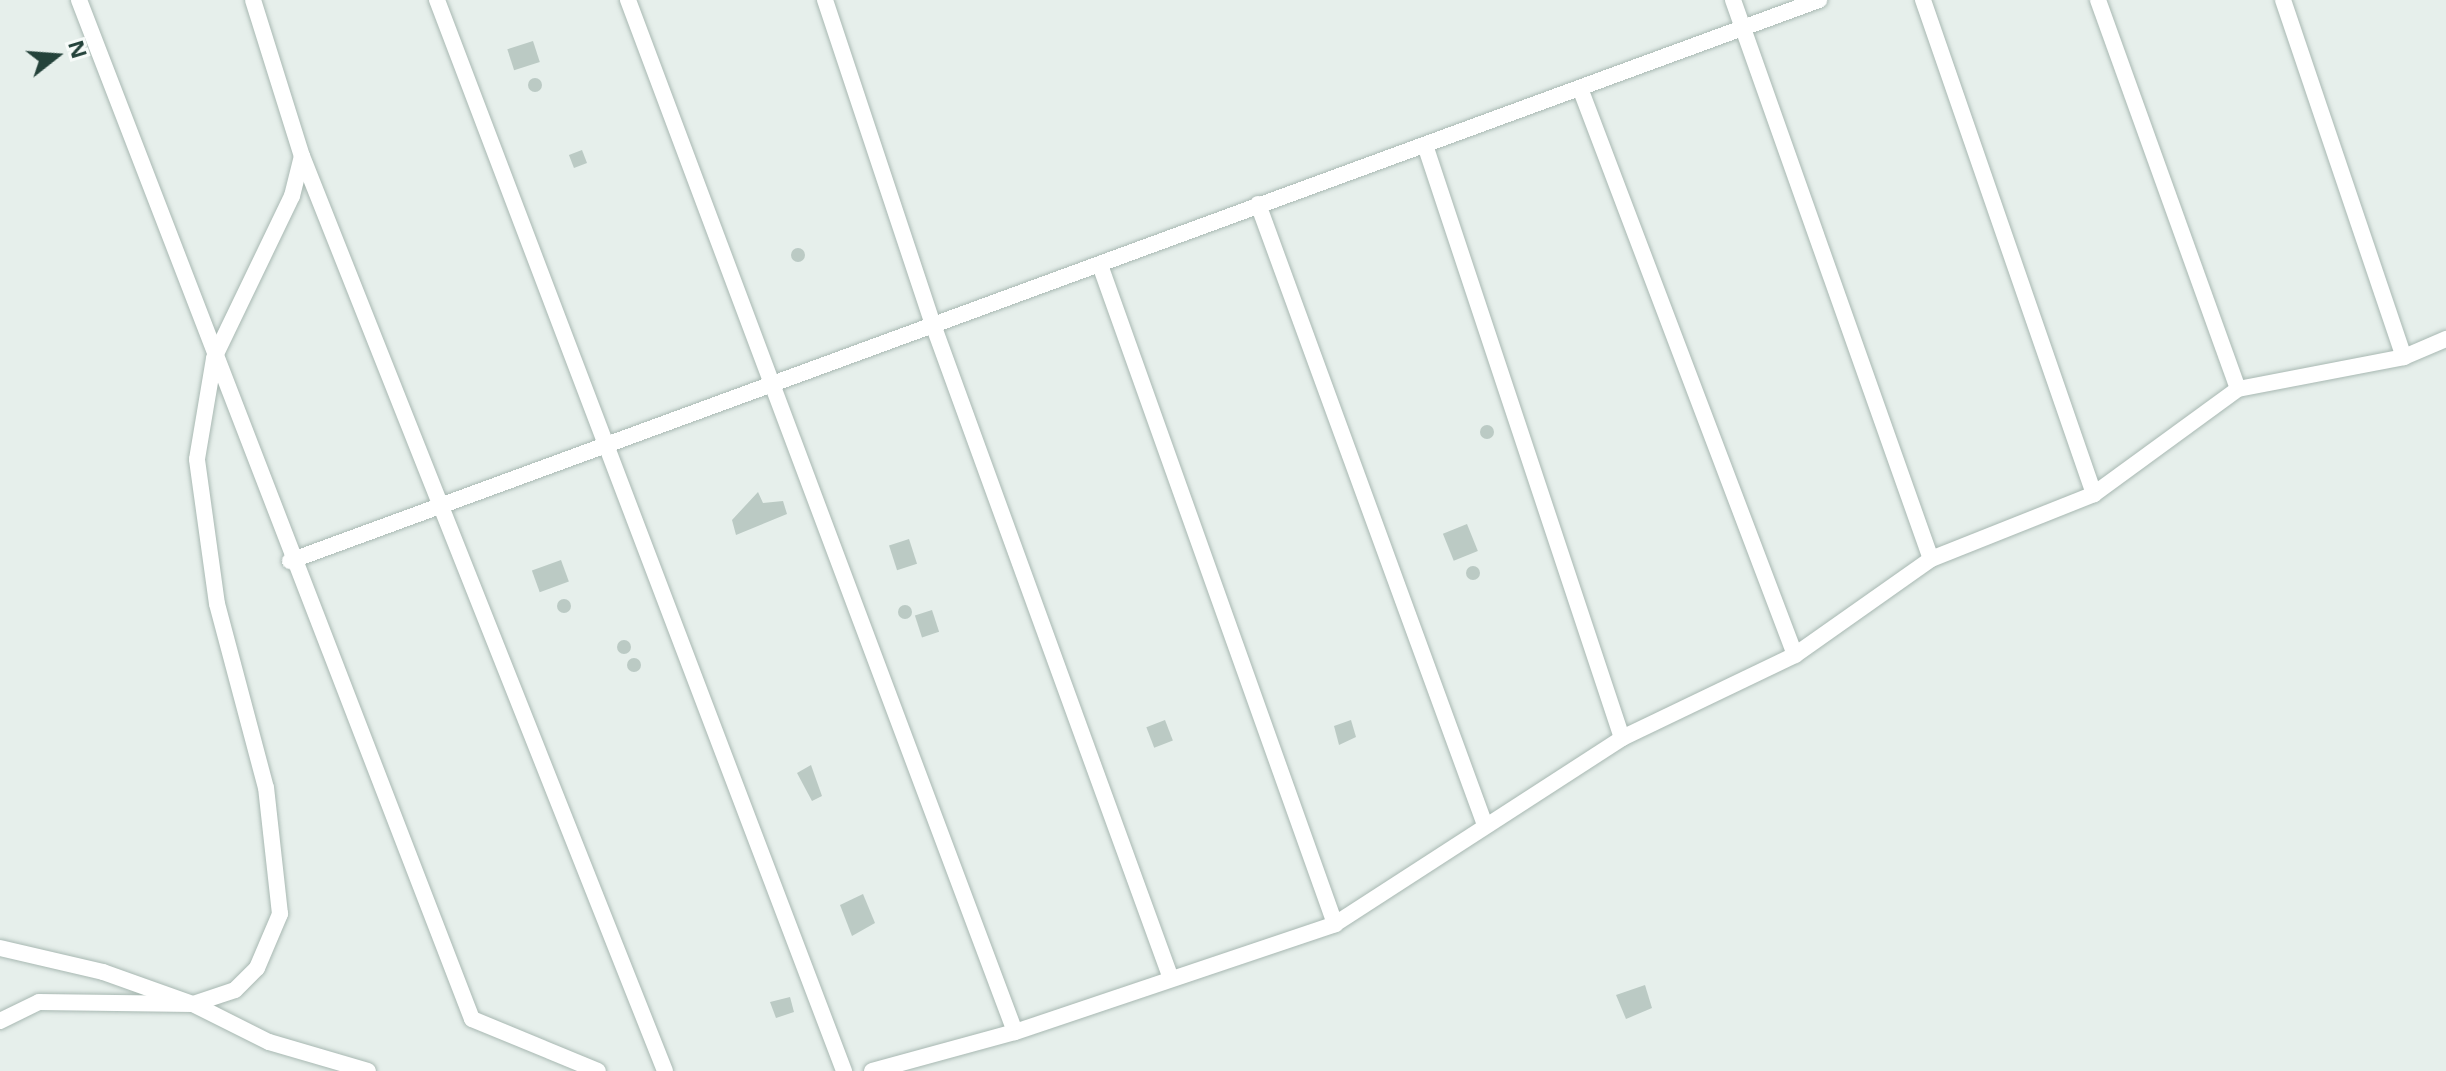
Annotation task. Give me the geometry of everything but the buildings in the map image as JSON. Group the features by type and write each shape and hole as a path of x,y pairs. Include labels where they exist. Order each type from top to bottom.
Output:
{"street":[{"path":"79,0 290,561 472,1019 598,1071"},
{"path":"253,0 302,156 445,504 665,1071"},
{"path":"437,0 602,447 844,1071"},
{"path":"628,0 1015,1032"},
{"path":"825,0 935,330 1170,976"},
{"path":"1733,0 1931,559"},
{"path":"290,561 770,385 935,330 1258,204 1819,0"},
{"path":"1923,0 2094,494"},
{"path":"2098,0 2238,389"},
{"path":"2283,0 2404,357"},
{"path":"1580,88 1795,655"},
{"path":"1425,145 1622,738"},
{"path":"0,1021 39,1002 193,1004 235,990 257,968 280,914 266,788 217,604 197,459 214,358 292,196 302,156"},
{"path":"1258,204 1485,825"},
{"path":"1100,265 1335,924"},
{"path":"872,1071 1015,1032 1170,976 1335,924 1622,738 1795,655 1931,559 2094,494 2238,389 2404,357 2446,339"},
{"path":"0,948 59,958 193,1004 269,1042 368,1071"}]}
